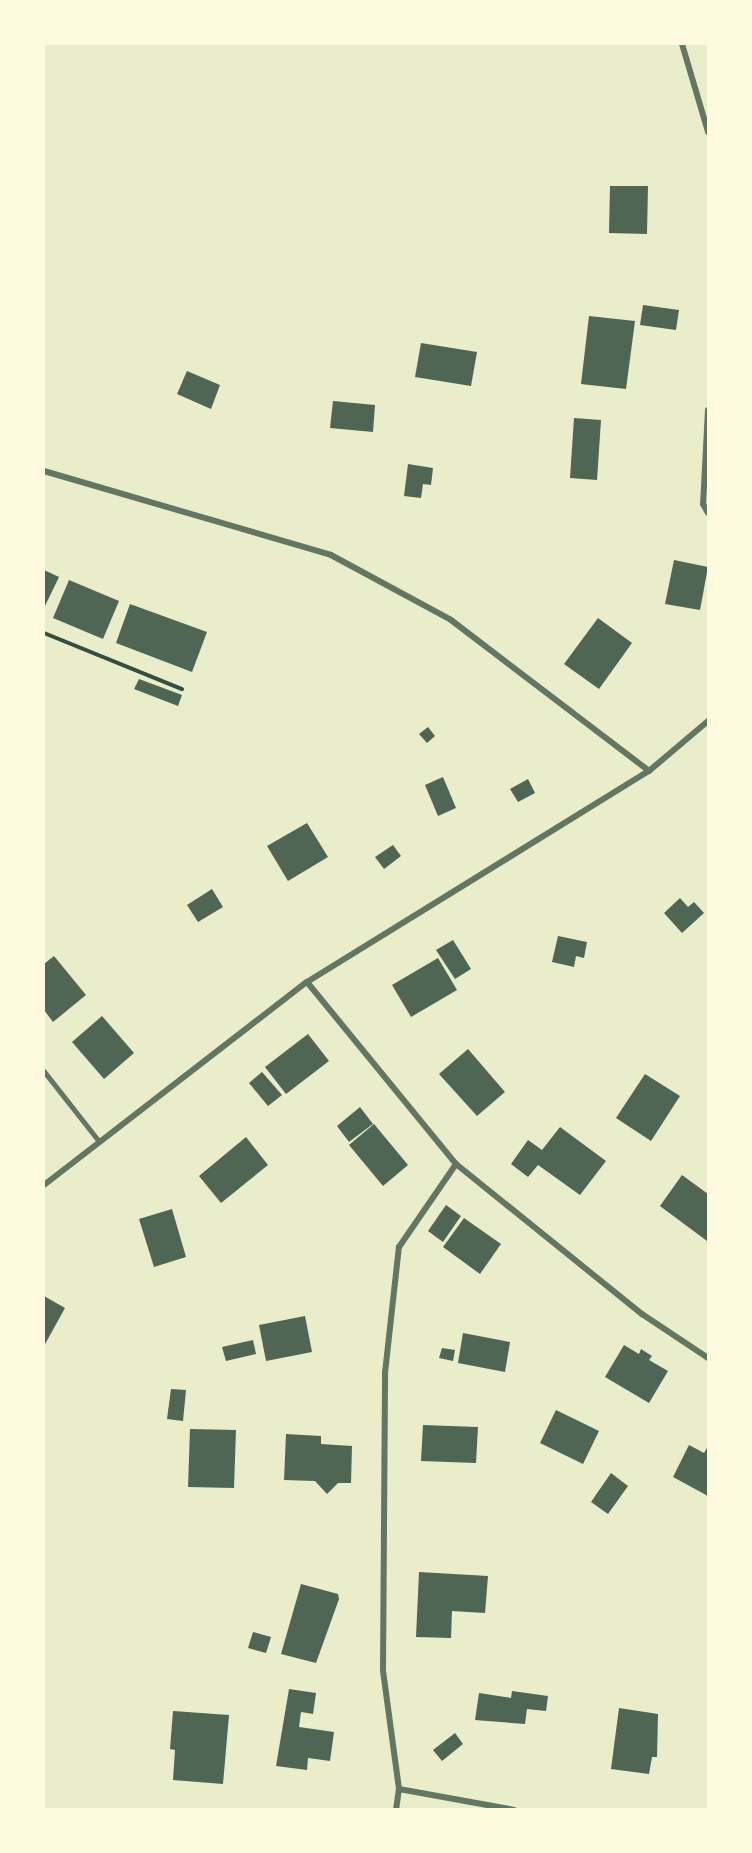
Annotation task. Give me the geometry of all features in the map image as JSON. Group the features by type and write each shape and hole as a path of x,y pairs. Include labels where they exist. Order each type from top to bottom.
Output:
{"street":[{"path":"682,44 708,132"},
{"path":"708,410 703,504 708,513"},
{"path":"44,471 331,555 451,620 649,771"},
{"path":"44,1185 307,982 649,771 708,720"},
{"path":"307,982 456,1164 642,1314 708,1359"},
{"path":"396,1809 399,1789 383,1670 385,1373 399,1247 456,1164"},
{"path":"399,1789 514,1809"}],"lane":[{"path":"44,1071 99,1141"}],"path":[{"path":"44,633 182,689"}],"building":[{"path":"610,186 648,186 647,234 609,233"},
{"path":"643,305 679,310 676,330 640,325"},
{"path":"589,316 635,321 626,389 581,384"},
{"path":"421,343 477,352 471,386 415,377"},
{"path":"187,371 220,385 211,409 177,394"},
{"path":"333,401 375,405 373,432 330,428"},
{"path":"574,418 601,420 597,480 570,478"},
{"path":"408,464 433,468 431,485 423,484 421,498 404,496"},
{"path":"674,560 708,567 700,610 665,604"},
{"path":"44,570 59,577 44,608"},
{"path":"69,580 119,601 103,639 53,618"},
{"path":"130,604 207,632 192,672 116,643"},
{"path":"598,618 632,643 599,689 564,664"},
{"path":"139,679 182,695 178,706 134,689"},
{"path":"428,727 435,736 427,743 419,734"},
{"path":"443,777 456,808 438,816 425,785"},
{"path":"528,779 535,793 518,802 510,789"},
{"path":"307,823 328,857 288,881 267,846"},
{"path":"393,845 401,856 384,869 375,857"},
{"path":"212,889 223,907 198,922 187,905"},
{"path":"680,898 688,907 694,902 704,913 682,933 664,913"},
{"path":"558,936 587,942 584,958 576,956 574,967 552,962"},
{"path":"453,940 471,969 455,979 436,950"},
{"path":"54,956 86,995 53,1022 44,1010 44,964"},
{"path":"438,958 457,990 411,1017 392,985"},
{"path":"102,1016 134,1053 104,1079 72,1042"},
{"path":"308,1034 329,1061 286,1094 265,1067"},
{"path":"468,1049 505,1092 477,1116 439,1074"},
{"path":"262,1072 282,1095 268,1106 249,1083"},
{"path":"645,1074 680,1096 651,1141 616,1118"},
{"path":"360,1107 373,1124 349,1142 337,1126"},
{"path":"374,1124 408,1165 383,1186 349,1145"},
{"path":"560,1127 606,1161 580,1195 538,1165 528,1177 511,1164 528,1140 542,1150"},
{"path":"246,1137 268,1165 221,1203 199,1176"},
{"path":"682,1175 708,1194 707,1241 660,1206"},
{"path":"446,1205 461,1216 443,1242 428,1231"},
{"path":"172,1209 186,1257 154,1267 139,1219"},
{"path":"464,1218 501,1244 480,1274 443,1247"},
{"path":"44,1296 65,1308 44,1346"},
{"path":"305,1316 312,1352 266,1361 259,1325"},
{"path":"463,1333 510,1342 505,1372 458,1363"},
{"path":"253,1340 256,1354 226,1361 222,1347"},
{"path":"624,1345 639,1354 641,1349 652,1356 649,1360 668,1371 649,1403 605,1377"},
{"path":"442,1348 455,1350 453,1361 439,1358"},
{"path":"171,1389 186,1390 183,1421 167,1419"},
{"path":"556,1410 599,1431 583,1464 540,1443"},
{"path":"423,1425 478,1427 476,1463 421,1461"},
{"path":"190,1429 236,1430 234,1488 188,1487"},
{"path":"286,1434 321,1436 321,1444 352,1446 351,1483 338,1483 327,1494 315,1481 284,1480"},
{"path":"689,1445 704,1453 708,1446 708,1496 673,1477"},
{"path":"611,1473 628,1486 608,1514 591,1502"},
{"path":"419,1572 488,1576 485,1613 452,1611 451,1638 416,1637"},
{"path":"301,1584 338,1594 339,1599 316,1663 281,1654"},
{"path":"253,1632 271,1637 266,1653 248,1648"},
{"path":"289,1689 316,1693 313,1714 301,1712 299,1727 334,1732 330,1761 308,1758 307,1770 276,1766"},
{"path":"512,1691 548,1696 546,1711 527,1709 525,1724 475,1720 479,1693 511,1698"},
{"path":"619,1708 658,1714 657,1757 652,1757 649,1774 611,1769"},
{"path":"173,1711 229,1715 223,1784 173,1780 175,1750 170,1749"},
{"path":"455,1733 463,1744 442,1761 433,1750"}]}
